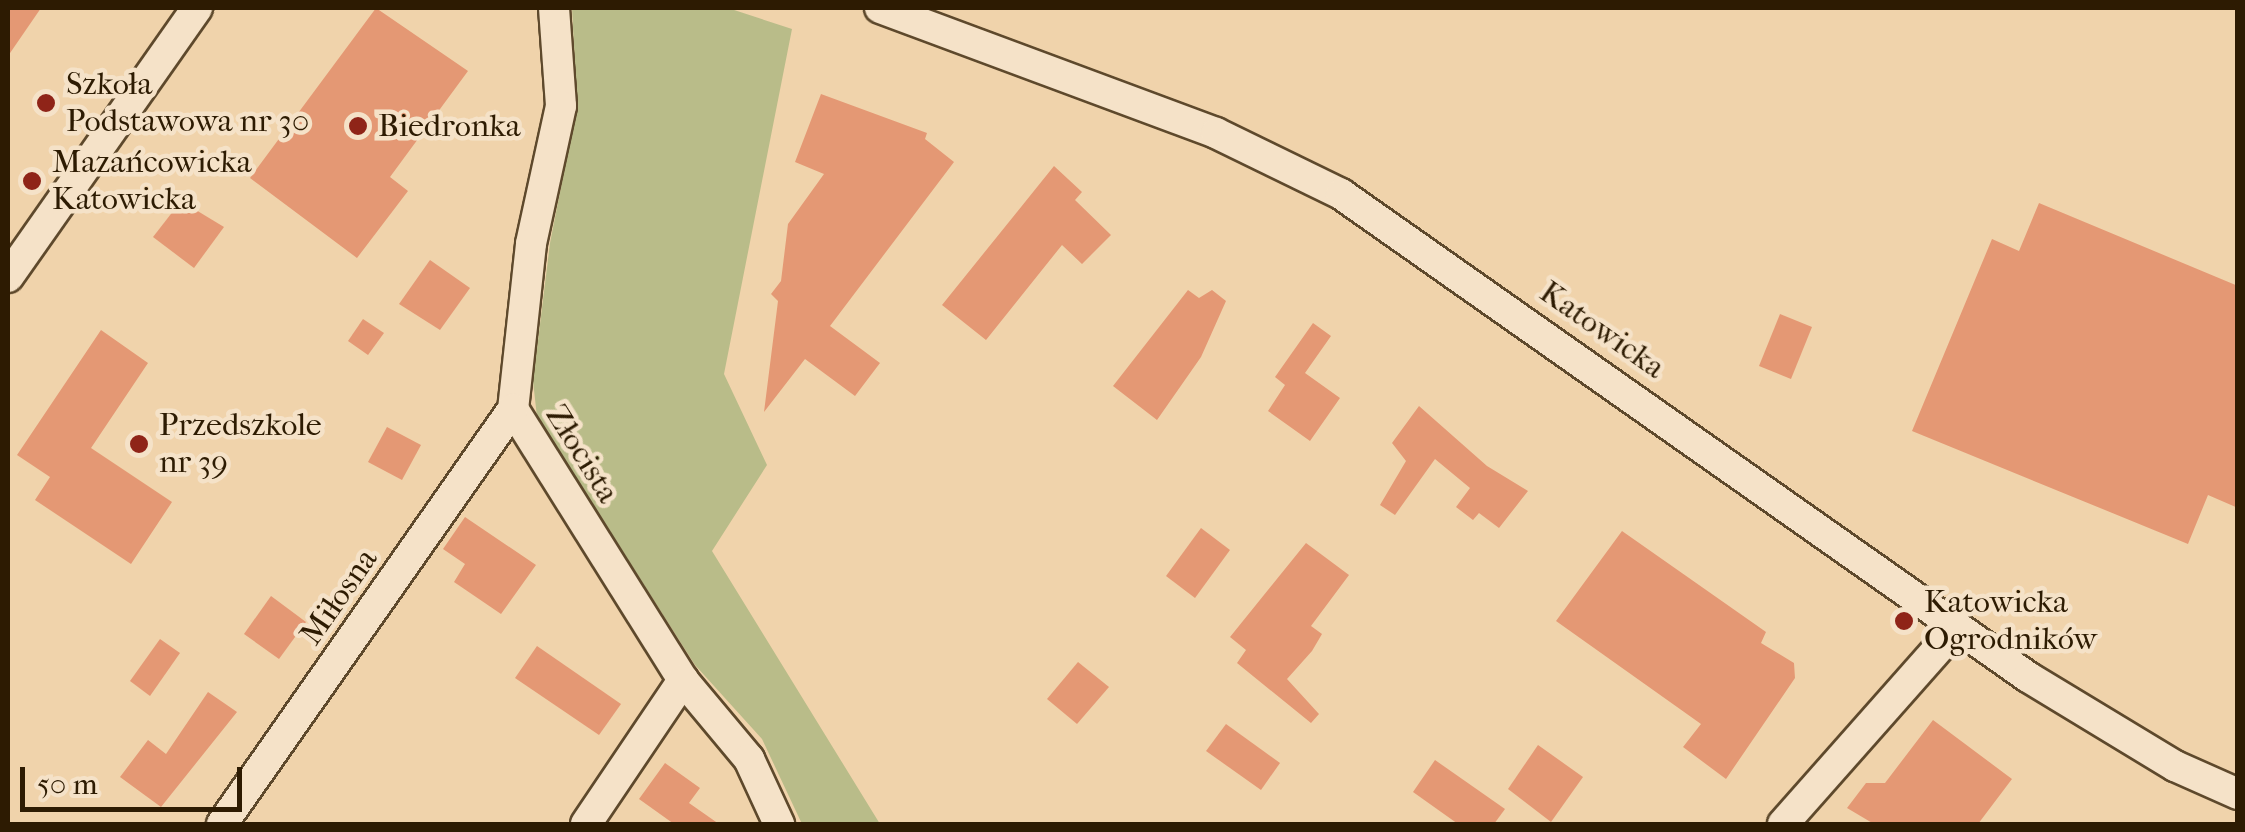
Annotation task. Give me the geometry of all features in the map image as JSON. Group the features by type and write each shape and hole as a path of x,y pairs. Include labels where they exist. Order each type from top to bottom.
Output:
{"street":[{"path":"8,278 196,8"},
{"name":"Złocista","path":"554,8 560,106 531,244 513,410 683,680 749,759 779,824"},
{"name":"Katowicka","path":"880,8 1216,132 1341,194 1956,627 2090,716 2238,794"},
{"name":"Miłosna","path":"222,824 513,410"},
{"path":"1790,822 1956,627"},
{"path":"586,824 683,680"}],"green space":[{"path":"572,8 728,8 792,29 724,374 767,465 712,551 880,824 802,824 762,739 695,665 537,417 533,381 550,243 577,106"}],"building":[{"path":"8,8 41,8 8,56"},
{"name":"Biedronka","path":"376,8 468,71 390,177 408,191 357,258 250,178"},
{"path":"821,94 927,133 925,139 954,162 830,326 880,363 855,396 805,359 764,412 778,301 771,294 781,281 788,224 824,174 795,162"},
{"path":"1054,166 1082,192 1075,200 1111,235 1082,264 1062,245 986,340 942,305"},
{"path":"181,201 224,227 194,268 153,237"},
{"path":"2039,203 2238,286 2238,508 2208,495 2188,544 1912,431 1992,239 2019,251"},
{"path":"430,260 470,288 440,330 399,304"},
{"path":"1188,290 1199,298 1212,290 1226,301 1201,357 1157,420 1113,386"},
{"path":"1780,314 1812,327 1791,379 1759,366"},
{"path":"363,319 384,333 368,355 348,341"},
{"path":"1313,323 1331,336 1305,373 1340,398 1310,441 1268,411 1285,385 1275,377"},
{"path":"101,330 148,363 91,448 172,502 131,564 35,500 50,477 17,455"},
{"path":"1419,406 1487,466 1528,491 1499,528 1479,513 1473,520 1456,507 1470,488 1435,459 1395,515 1380,505 1406,461 1392,443"},
{"path":"387,427 421,445 402,480 368,462"},
{"path":"465,517 536,565 501,614 454,582 465,564 443,549"},
{"path":"1201,528 1230,550 1195,598 1166,576"},
{"path":"1622,531 1766,632 1761,643 1794,663 1795,678 1726,779 1683,747 1701,724 1556,621"},
{"path":"1306,543 1349,575 1311,626 1322,634 1312,651 1287,679 1319,714 1311,723 1237,663 1246,650 1230,637"},
{"path":"271,596 306,622 279,659 244,634"},
{"path":"160,639 180,653 150,696 130,681"},
{"path":"537,646 621,704 599,735 515,678"},
{"path":"1078,662 1109,687 1077,724 1047,699"},
{"path":"208,692 237,712 161,807 120,777 148,740 166,754"},
{"path":"1933,720 2012,779 1978,824 1874,824 1847,808 1866,783 1885,783"},
{"path":"1226,724 1280,763 1261,790 1206,751"},
{"path":"1538,745 1583,777 1551,822 1508,789"},
{"path":"1435,760 1505,809 1494,824 1458,824 1413,792"},
{"path":"665,763 700,788 689,803 719,824 674,824 639,799"}],"place":[{"name":"Szkoła Podstawowa nr 30","path":"46,103"},
{"name":"Biedronka","path":"358,126"},
{"name":"Mazańcowicka Katowicka","path":"32,181"},
{"name":"Przedszkole nr 39","path":"139,444"},
{"name":"Katowicka Ogrodników","path":"1904,621"}]}
